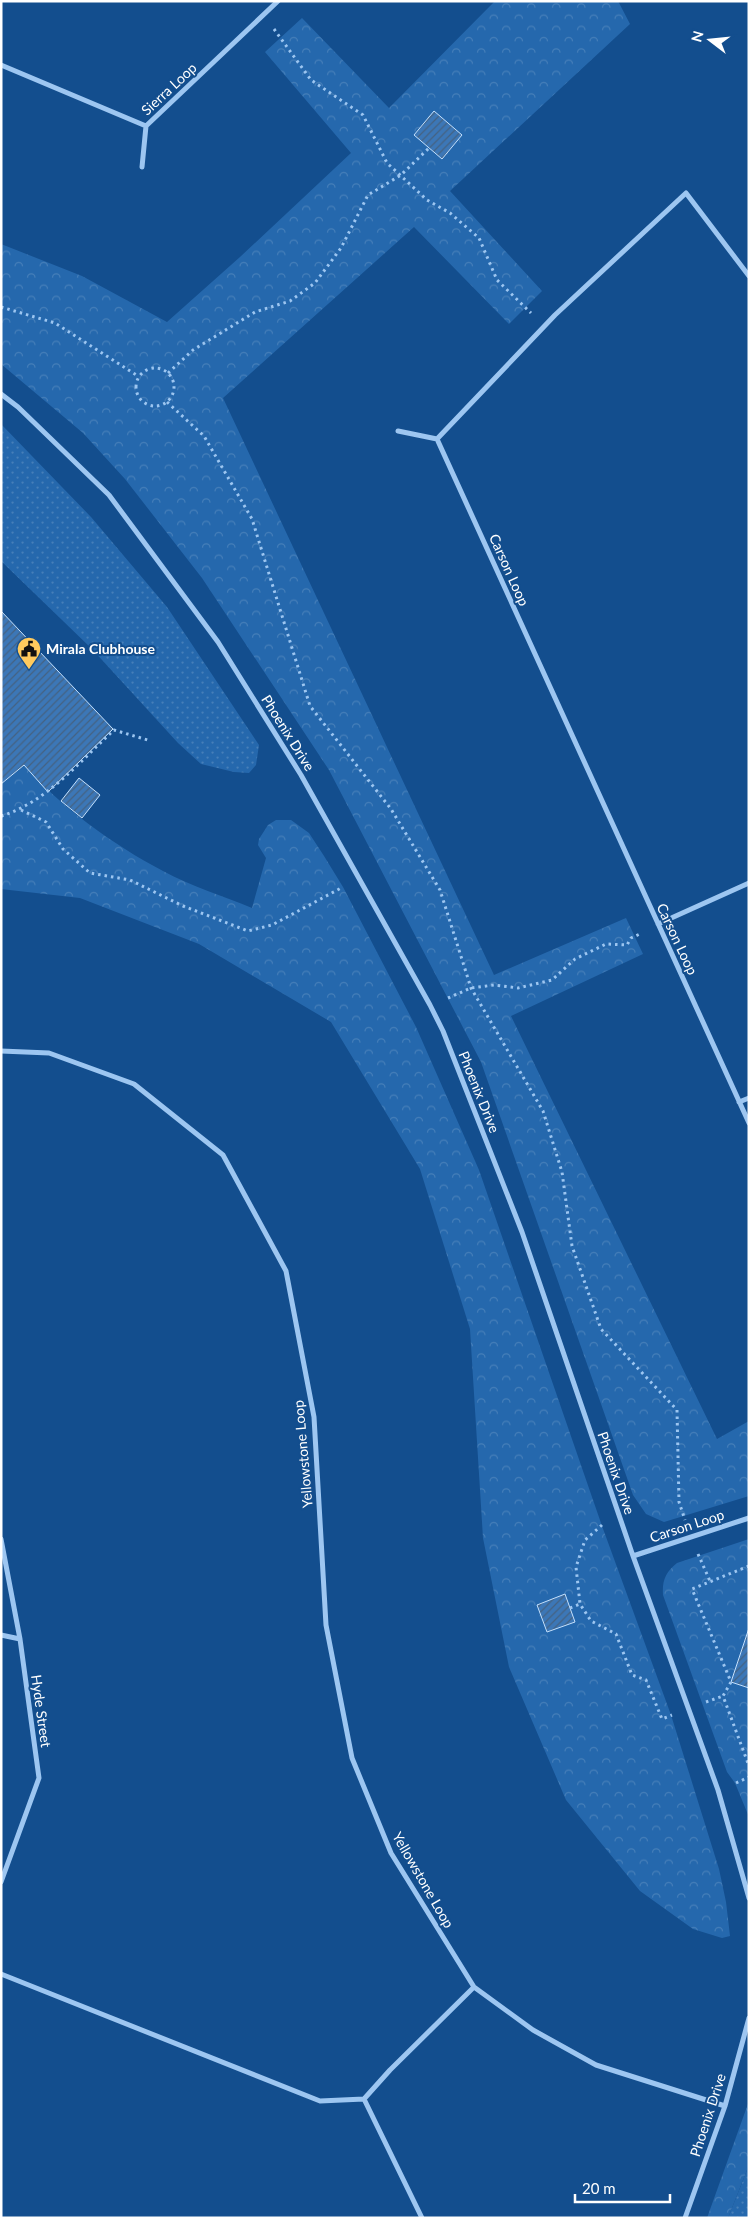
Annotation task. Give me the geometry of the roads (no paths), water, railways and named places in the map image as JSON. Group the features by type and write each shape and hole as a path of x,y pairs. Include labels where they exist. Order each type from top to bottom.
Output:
{"street":[{"name":"Sierra Loop","path":"1,65 146,126 278,1"},
{"path":"142,167 146,126"},
{"path":"398,430 437,439 545,326 686,193 749,276"},
{"name":"Phoenix Drive","path":"1,394 18,407 109,495 218,642 301,775 430,1005 522,1232 632,1556 718,1790 749,1898"},
{"name":"Carson Loop","path":"437,439 749,1123"},
{"path":"658,924 749,882"},
{"name":"Yellowstone Loop","path":"1,1051 49,1052 134,1084 223,1154 286,1271 314,1417 326,1625 352,1758 391,1853 474,1987 533,2030 596,2065 725,2106"},
{"path":"740,1102 749,1098"},
{"name":"Carson Loop","path":"632,1556 749,1518"},
{"name":"Hyde Street","path":"1,1539 20,1640 39,1778 1,1882"},
{"path":"1,1635 20,1640"},
{"path":"1,1974 320,2101 364,2099 403,2057 474,1987"},
{"name":"Phoenix Drive","path":"685,2218 725,2106 749,2018"},
{"path":"364,2099 422,2218"}],"place":[{"name":"Mirala Clubhouse","path":"29,670"}]}
